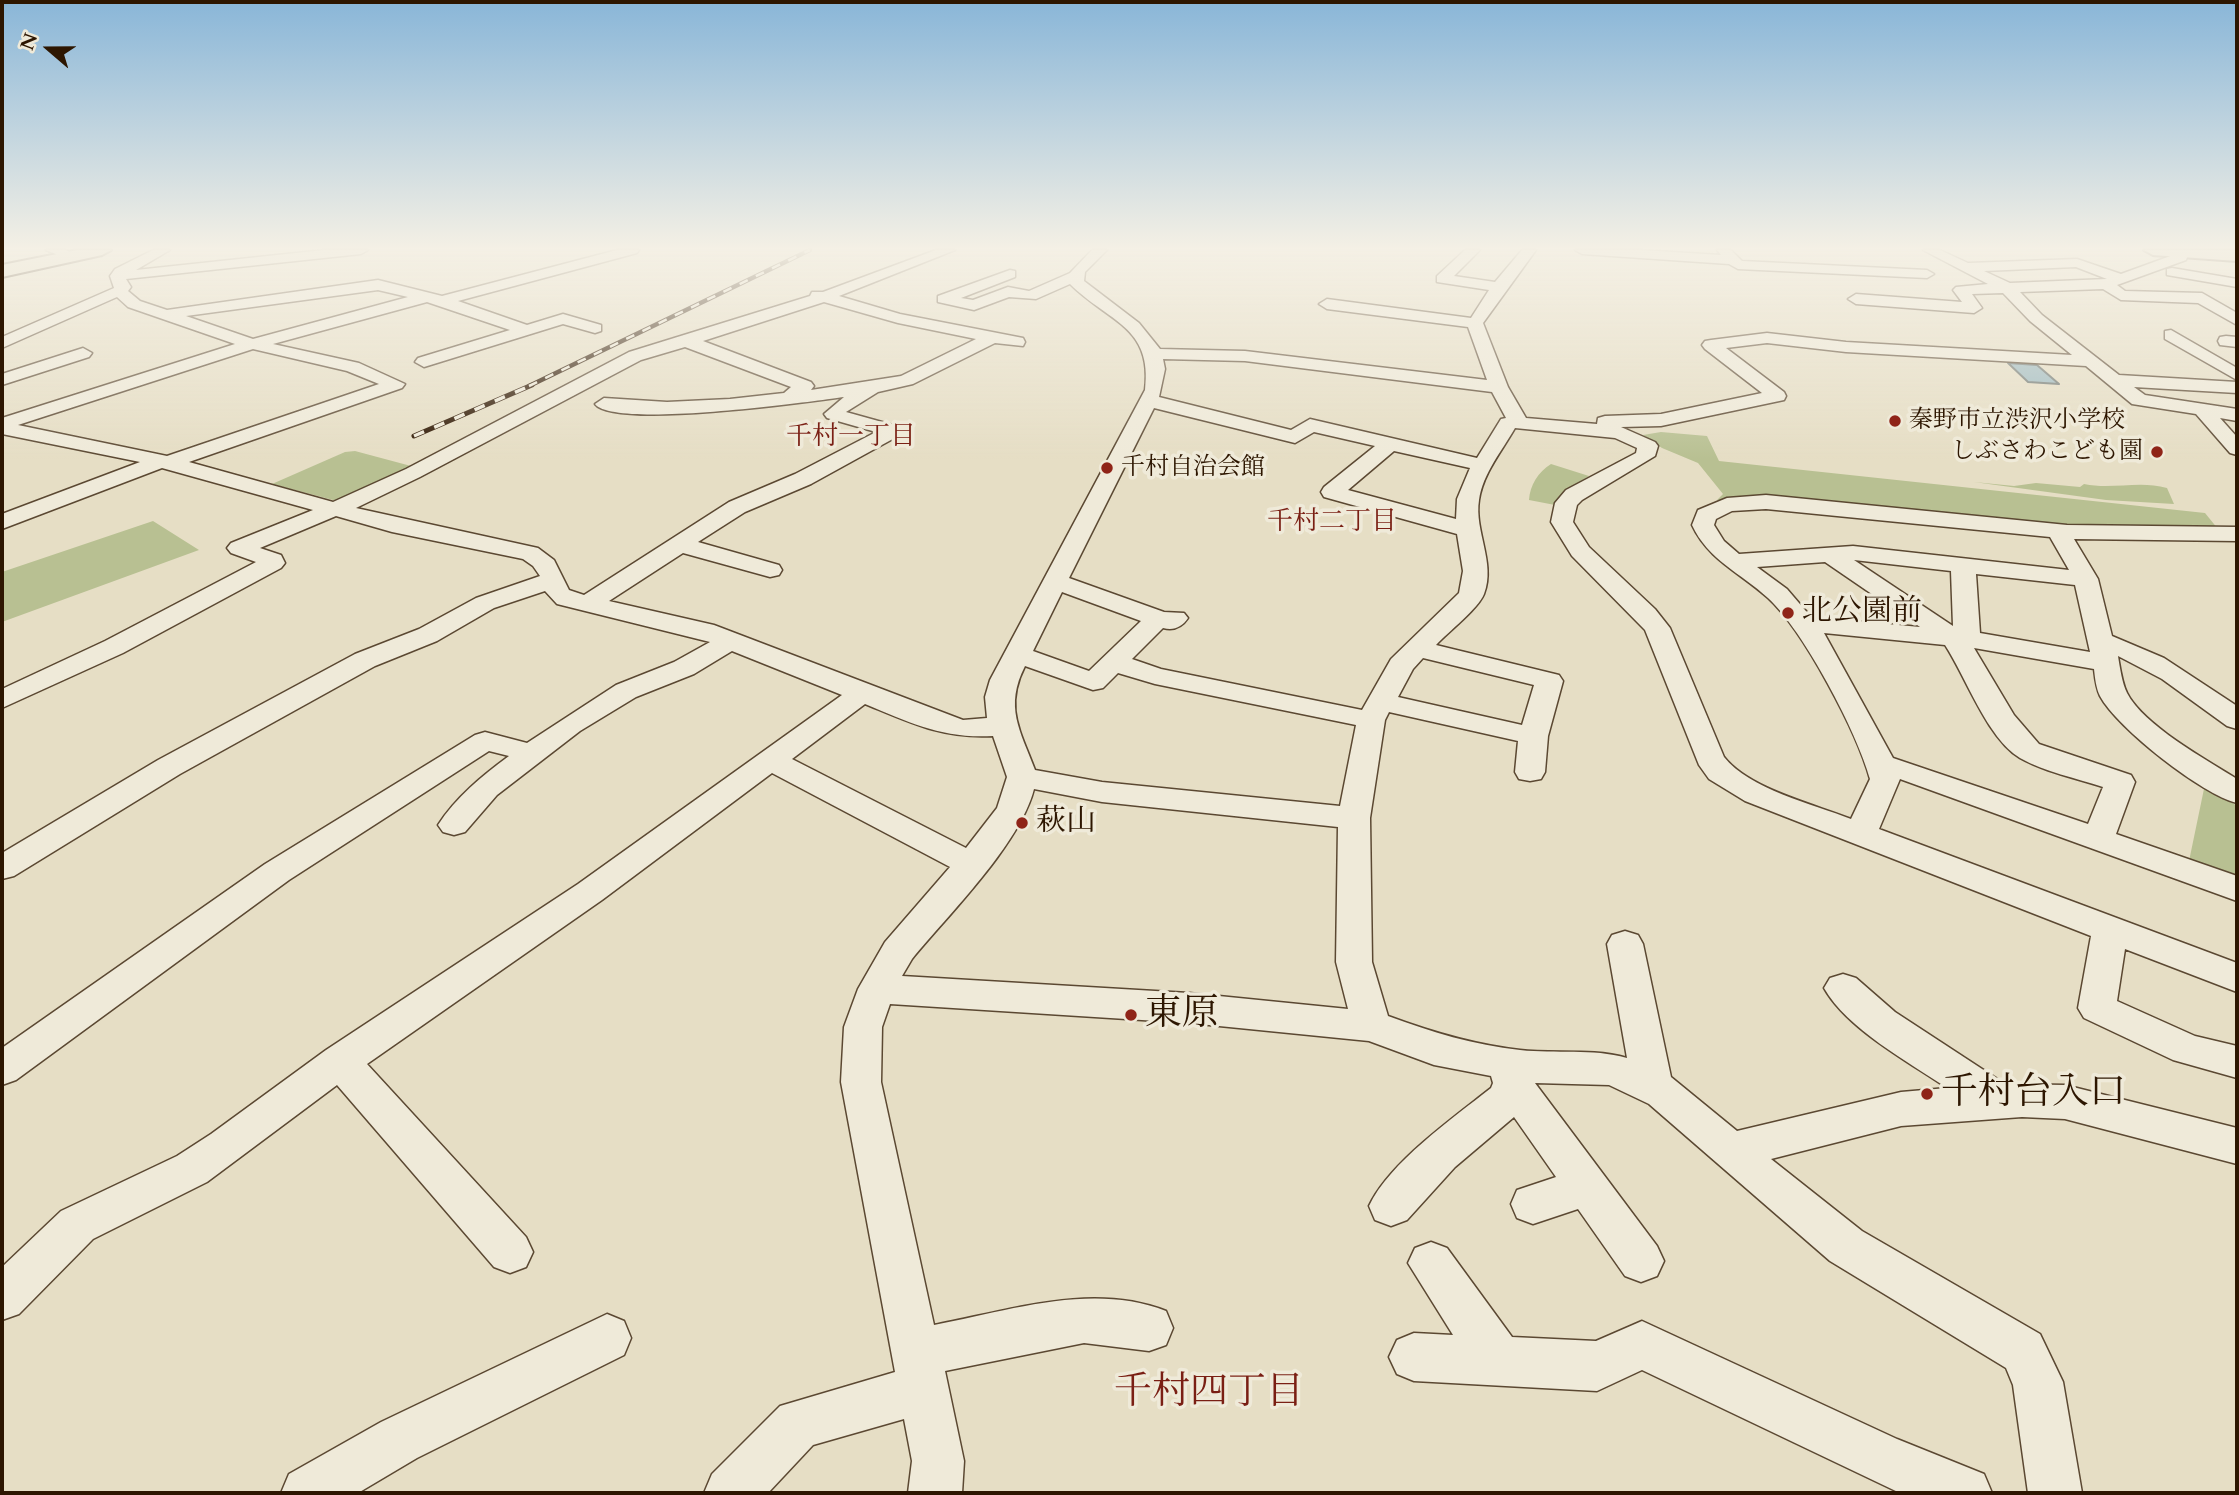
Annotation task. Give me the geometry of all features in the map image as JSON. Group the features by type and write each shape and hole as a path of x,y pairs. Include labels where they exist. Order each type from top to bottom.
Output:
{"street":[{"path":"2,343 57,320"},
{"path":"2,522 165,462 396,384 353,367 252,344 185,320"},
{"path":"2,426 252,344 342,320"},
{"path":"289,353 394,320"},
{"path":"495,320 525,330"},
{"path":"424,362 560,320"},
{"path":"566,320 595,328"},
{"path":"2,700 114,647 267,569 273,560 239,548 335,509 480,439 635,356 758,320"},
{"path":"907,320 1017,342"},
{"path":"935,1493 938,1461 861,1082 863,1027 877,989 898,951 1013,809 1022,777 1004,726 999,698 1017,654 1058,582 1151,401 1157,377 1156,354 1147,340 1125,320"},
{"path":"1450,320 1475,323"},
{"path":"2038,320 2088,361 2148,404 2237,415"},
{"path":"1475,323 1499,387 1516,419 1542,428 1619,434 1648,446 1645,456 1574,495 1566,503 1562,522 1567,534 1647,614 1657,628 1703,745 1720,772 1756,794 2237,978"},
{"path":"604,404 666,410 856,390 971,333"},
{"path":"2171,335 2227,367"},
{"path":"586,605 737,507 803,479 893,431 838,416 834,414 838,408 872,388 907,380 993,337"},
{"path":"1372,1026 1354,962 1354,818 1376,711 1401,665 1471,595 1476,580 1476,559 1468,501 1482,465 1508,423 1516,419 1579,422 1661,420 1777,396 1711,345 1767,338 1846,347 2088,361"},
{"path":"686,341 805,386 790,397"},
{"path":"2151,344 2188,345"},
{"path":"2,380 83,354"},
{"path":"1156,354 1245,356 1499,387"},
{"path":"2114,380 2237,387"},
{"path":"1151,401 1295,437 1310,425 1482,465"},
{"path":"2203,411 2237,449"},
{"path":"2,426 165,462 392,525 530,553 542,558 549,567 558,594 586,605 672,622 731,641 945,726 963,729 1004,726"},
{"path":"2,444 38,435"},
{"path":"1391,443 1332,492 1470,530"},
{"path":"1860,834 1885,779 1881,765 1806,624 1776,593 1710,540 1703,520 1720,507 1745,502 2058,531 2237,534"},
{"path":"2058,531 2086,579 2113,694 2124,709 2161,743 2231,786"},
{"path":"682,545 770,570"},
{"path":"1735,561 1853,553 2086,579"},
{"path":"1829,554 1961,639"},
{"path":"1963,566 1961,639 1994,705 2026,750 2120,782 2098,839"},
{"path":"2,868 169,767 365,660 428,635 485,603 553,580"},
{"path":"1017,654 1093,682 1169,616 1058,582"},
{"path":"1806,624 2102,651 2120,646 2196,687 2237,720"},
{"path":"454,825 486,788 530,753 626,691 684,668 731,641"},
{"path":"1418,648 1549,681 1533,736 1530,772"},
{"path":"1113,662 1155,676 1210,681 1533,736"},
{"path":"2,1298 77,1225 192,1169 226,1147 340,1061 590,892 861,694"},
{"path":"2,1069 189,933 304,854 485,741 530,753"},
{"path":"770,760 971,863"},
{"path":"1881,765 1910,772 2237,889"},
{"path":"1022,777 1102,792 1354,818"},
{"path":"2110,930 2096,1008 2187,1049 2237,1062"},
{"path":"1625,944 1653,1087"},
{"path":"1843,988 1881,1023 1999,1102"},
{"path":"877,989 1189,1008 1372,1026 1511,1075 1609,1069 1653,1087 1846,1246 2023,1351 2038,1382 2056,1493"},
{"path":"340,1061 510,1252"},
{"path":"1511,1075 1641,1261"},
{"path":"1391,1206 1440,1154 1505,1100 1511,1075"},
{"path":"1730,1152 1901,1109 1999,1102 2065,1102 2237,1146"},
{"path":"1533,1205 1587,1187"},
{"path":"1431,1263 1500,1362"},
{"path":"731,1493 798,1424 920,1371 1084,1320 1149,1328"},
{"path":"307,1493 399,1440 607,1338"},
{"path":"1414,1357 1597,1366 1642,1345 1883,1460 1965,1493"}],"green space":[{"path":"1661,432 1707,436 1719,461 2205,513 2218,529 2062,528 1717,500 1723,494 1698,463 1662,448 1643,435"},
{"path":"355,451 411,466 337,501 272,484 345,452"},
{"path":"1551,464 1589,476 1564,491 1555,505 1529,500 1536,479"},
{"path":"1974,482 2014,486 2036,483 2080,487 2084,484 2157,486 2167,488 2174,504 2106,500"},
{"path":"153,521 199,550 2,622 2,572"},
{"path":"2205,784 2237,806 2237,883 2188,866"}],"water":[{"path":"2008,363 2037,365 2059,384 2028,382"}],"railway":[{"path":"529,386 666,320"},
{"path":"414,436 532,385"}],"place":[{"name":"秦野市立渋沢小学校","path":"1895,421"},
{"name":"しぶさわこども園","path":"2157,452"},
{"name":"千村自治会館","path":"1107,468"},
{"name":"北公園前","path":"1788,613"},
{"name":"萩山","path":"1022,823"},
{"name":"東原","path":"1131,1015"},
{"name":"千村台入口","path":"1927,1094"}],"district":[{"name":"千村一丁目","path":"851,438"},
{"name":"千村二丁目","path":"1332,523"},
{"name":"千村四丁目","path":"1209,1394"}]}
